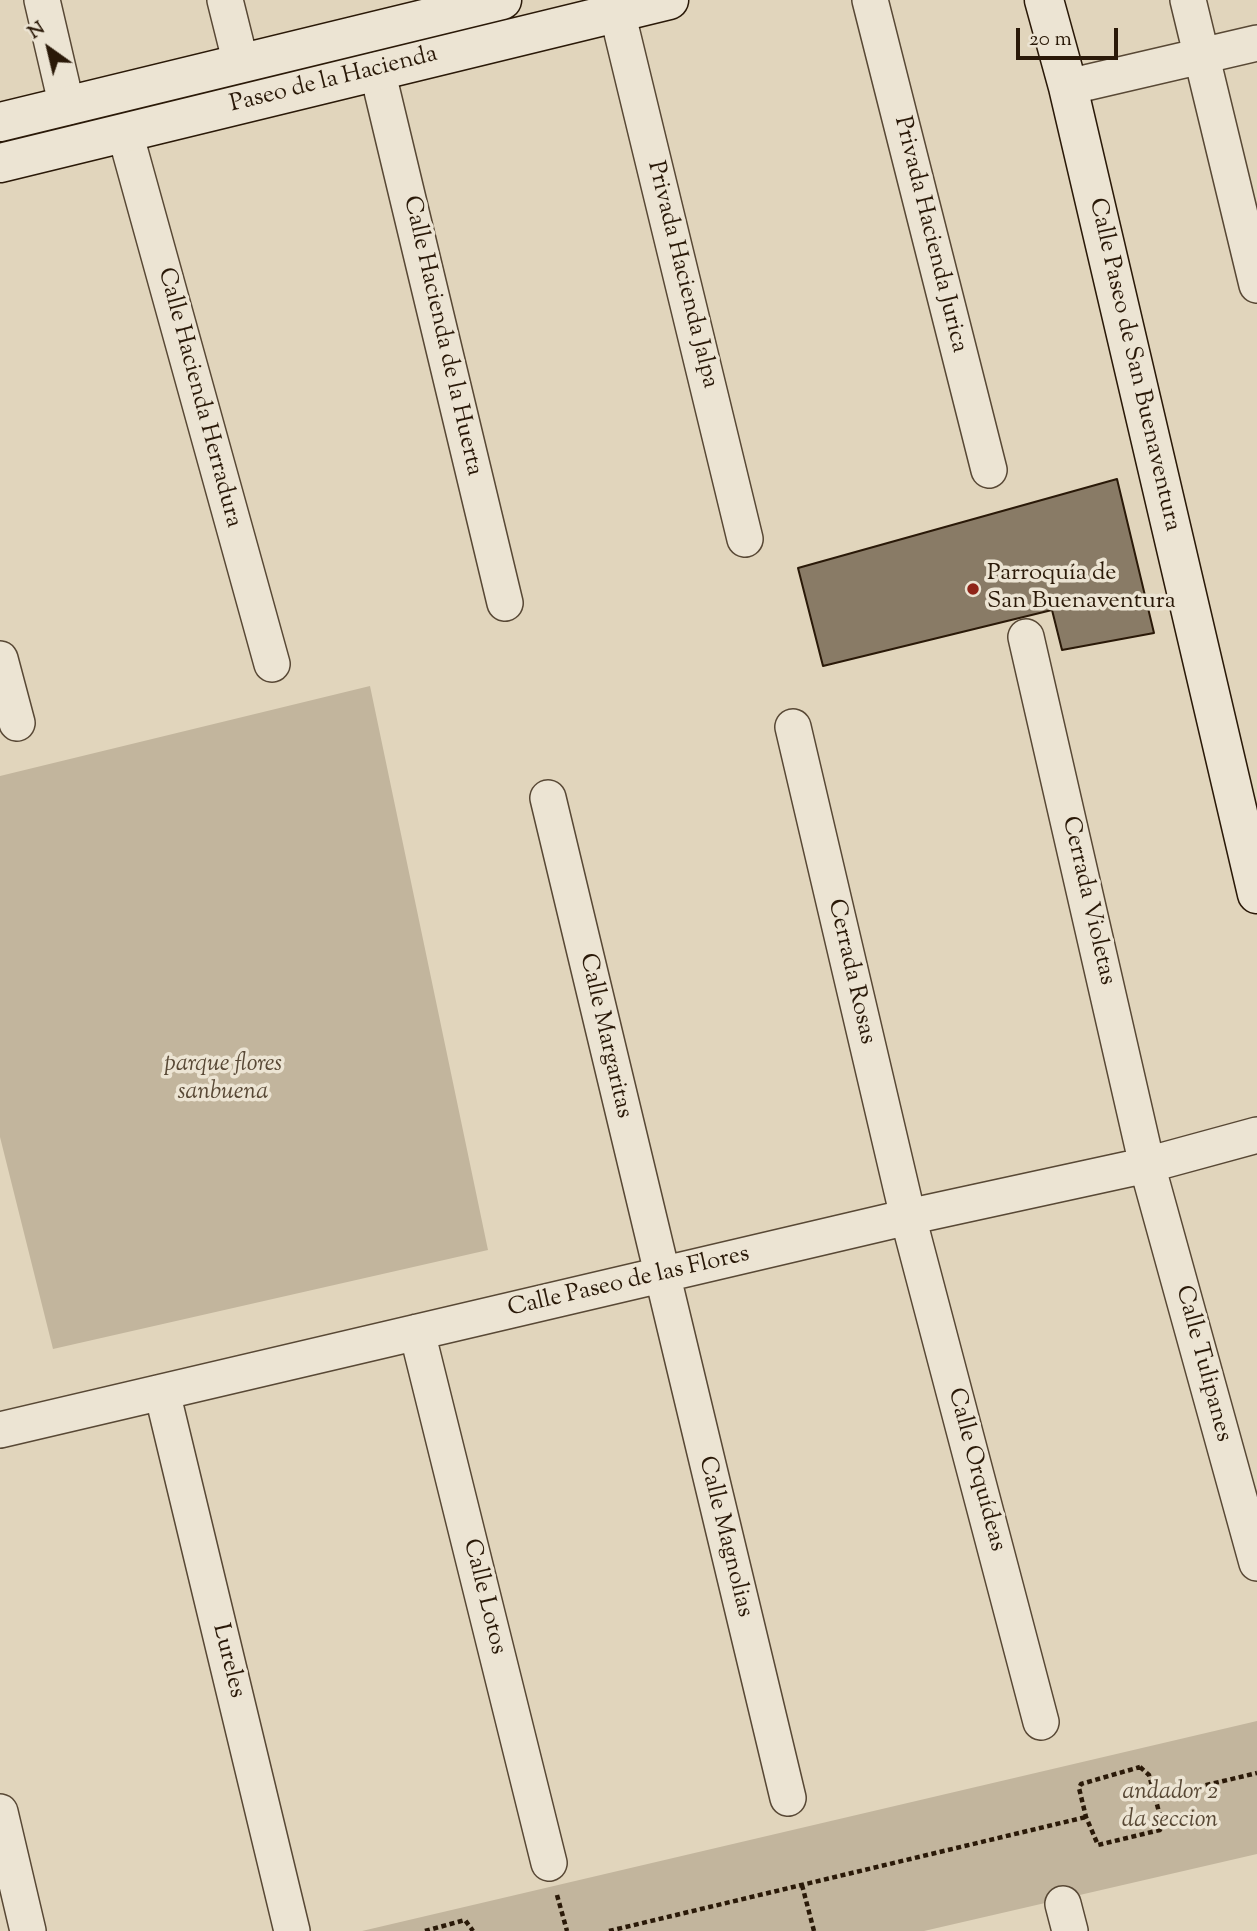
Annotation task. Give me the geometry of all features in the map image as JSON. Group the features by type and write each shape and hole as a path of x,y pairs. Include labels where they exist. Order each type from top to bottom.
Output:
{"main road":[{"name":"Paseo de la Hacienda","path":"0,122 240,64 417,10 502,0"},
{"name":"Paseo de la Hacienda","path":"0,163 669,0"},
{"name":"Calle Paseo de San Buenaventura","path":"1044,0 1068,87 1257,894"}],"street":[{"path":"42,0 67,107"},
{"path":"225,0 240,64"},
{"name":"Privada Hacienda Jurica","path":"870,0 989,470"},
{"path":"1188,0 1257,285"},
{"name":"Privada Hacienda Jalpa","path":"617,12 746,539"},
{"path":"1068,87 1257,43"},
{"name":"Calle Hacienda de la Huerta","path":"377,70 505,603"},
{"name":"Calle Hacienda Herradura","path":"125,133 272,664"},
{"name":"Cerrada Violetas","path":"1026,637 1147,1164"},
{"path":"0,659 17,723"},
{"name":"Cerrada Rosas","path":"793,727 908,1217"},
{"name":"Calle Margaritas","path":"548,798 660,1275"},
{"name":"Calle Paseo de las Flores","path":"0,1430 908,1217 1147,1164 1257,1135"},
{"name":"Calle Tulipanes","path":"1147,1164 1257,1563"},
{"name":"Calle Orquídeas","path":"908,1217 1041,1722"},
{"name":"Calle Magnolias","path":"660,1275 788,1798"},
{"name":"Calle Lotos","path":"417,1332 549,1863"},
{"name":"Lureles","path":"162,1392 292,1931"},
{"path":"0,1812 28,1931"}],"path":[{"path":"1140,1767 1149,1774 1162,1823 1155,1833 1098,1845 1086,1817 1079,1788 1087,1781 1140,1767"},
{"path":"1156,1797 1257,1773"},
{"path":"610,1931 1086,1817"},
{"path":"803,1885 814,1931"},
{"path":"425,1931 465,1920 473,1931"}],"green space":[{"name":"parque flores sanbuena","path":"370,686 488,1250 53,1349 0,1137 0,776"},
{"name":"andador 2 da seccion","path":"1257,1721 1257,1854 924,1931 362,1931"}],"building":[{"name":"Parroquía de San Buenaventura","path":"1117,479 1154,633 1062,650 1052,610 823,666 798,568"}],"place":[{"name":"Parroquía de San Buenaventura","path":"973,589"}]}
